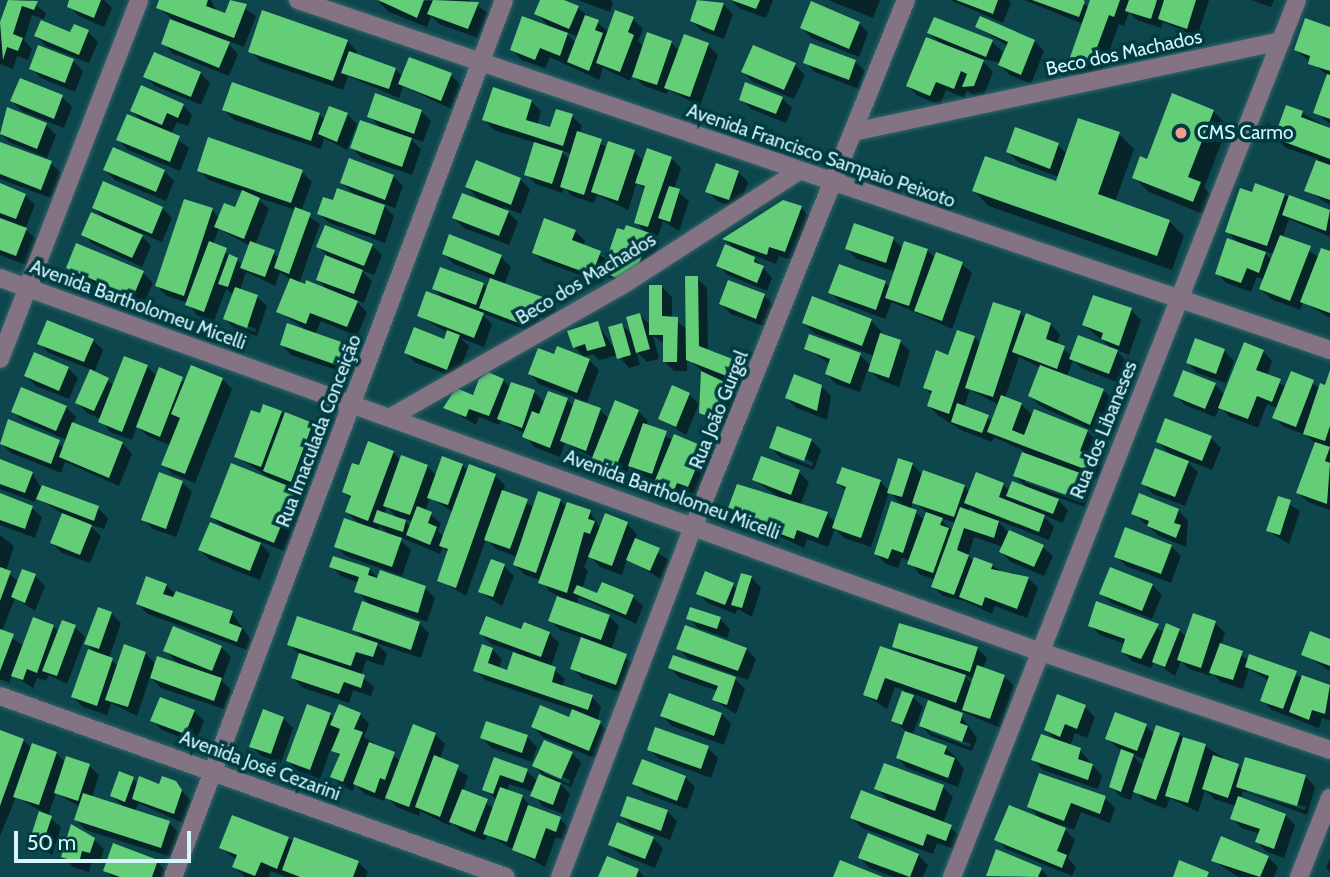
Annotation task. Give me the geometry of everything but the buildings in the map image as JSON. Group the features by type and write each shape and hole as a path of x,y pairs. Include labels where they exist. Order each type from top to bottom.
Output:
{"street":[{"path":"0,359 139,0"},
{"name":"Avenida Francisco Sampaio Peixoto","path":"298,0 1330,350"},
{"name":"Rua Imaculada Conceição","path":"173,877 504,0"},
{"name":"Rua João Gurgel","path":"560,877 694,525 835,184 906,0"},
{"name":"Rua dos Libaneses","path":"952,877 1038,651 1297,0"},
{"name":"Beco dos Machados","path":"853,132 1281,41"},
{"name":"Beco dos Machados","path":"391,417 621,286 799,171"},
{"name":"Avenida Bartholomeu Micelli","path":"0,278 352,406 391,417 694,525 1038,651 1330,750"},
{"name":"Avenida José Cezarini","path":"0,696 506,877"},
{"path":"1299,877 1330,798"}],"place":[{"name":"CMS Carmo","path":"1181,133"}]}
